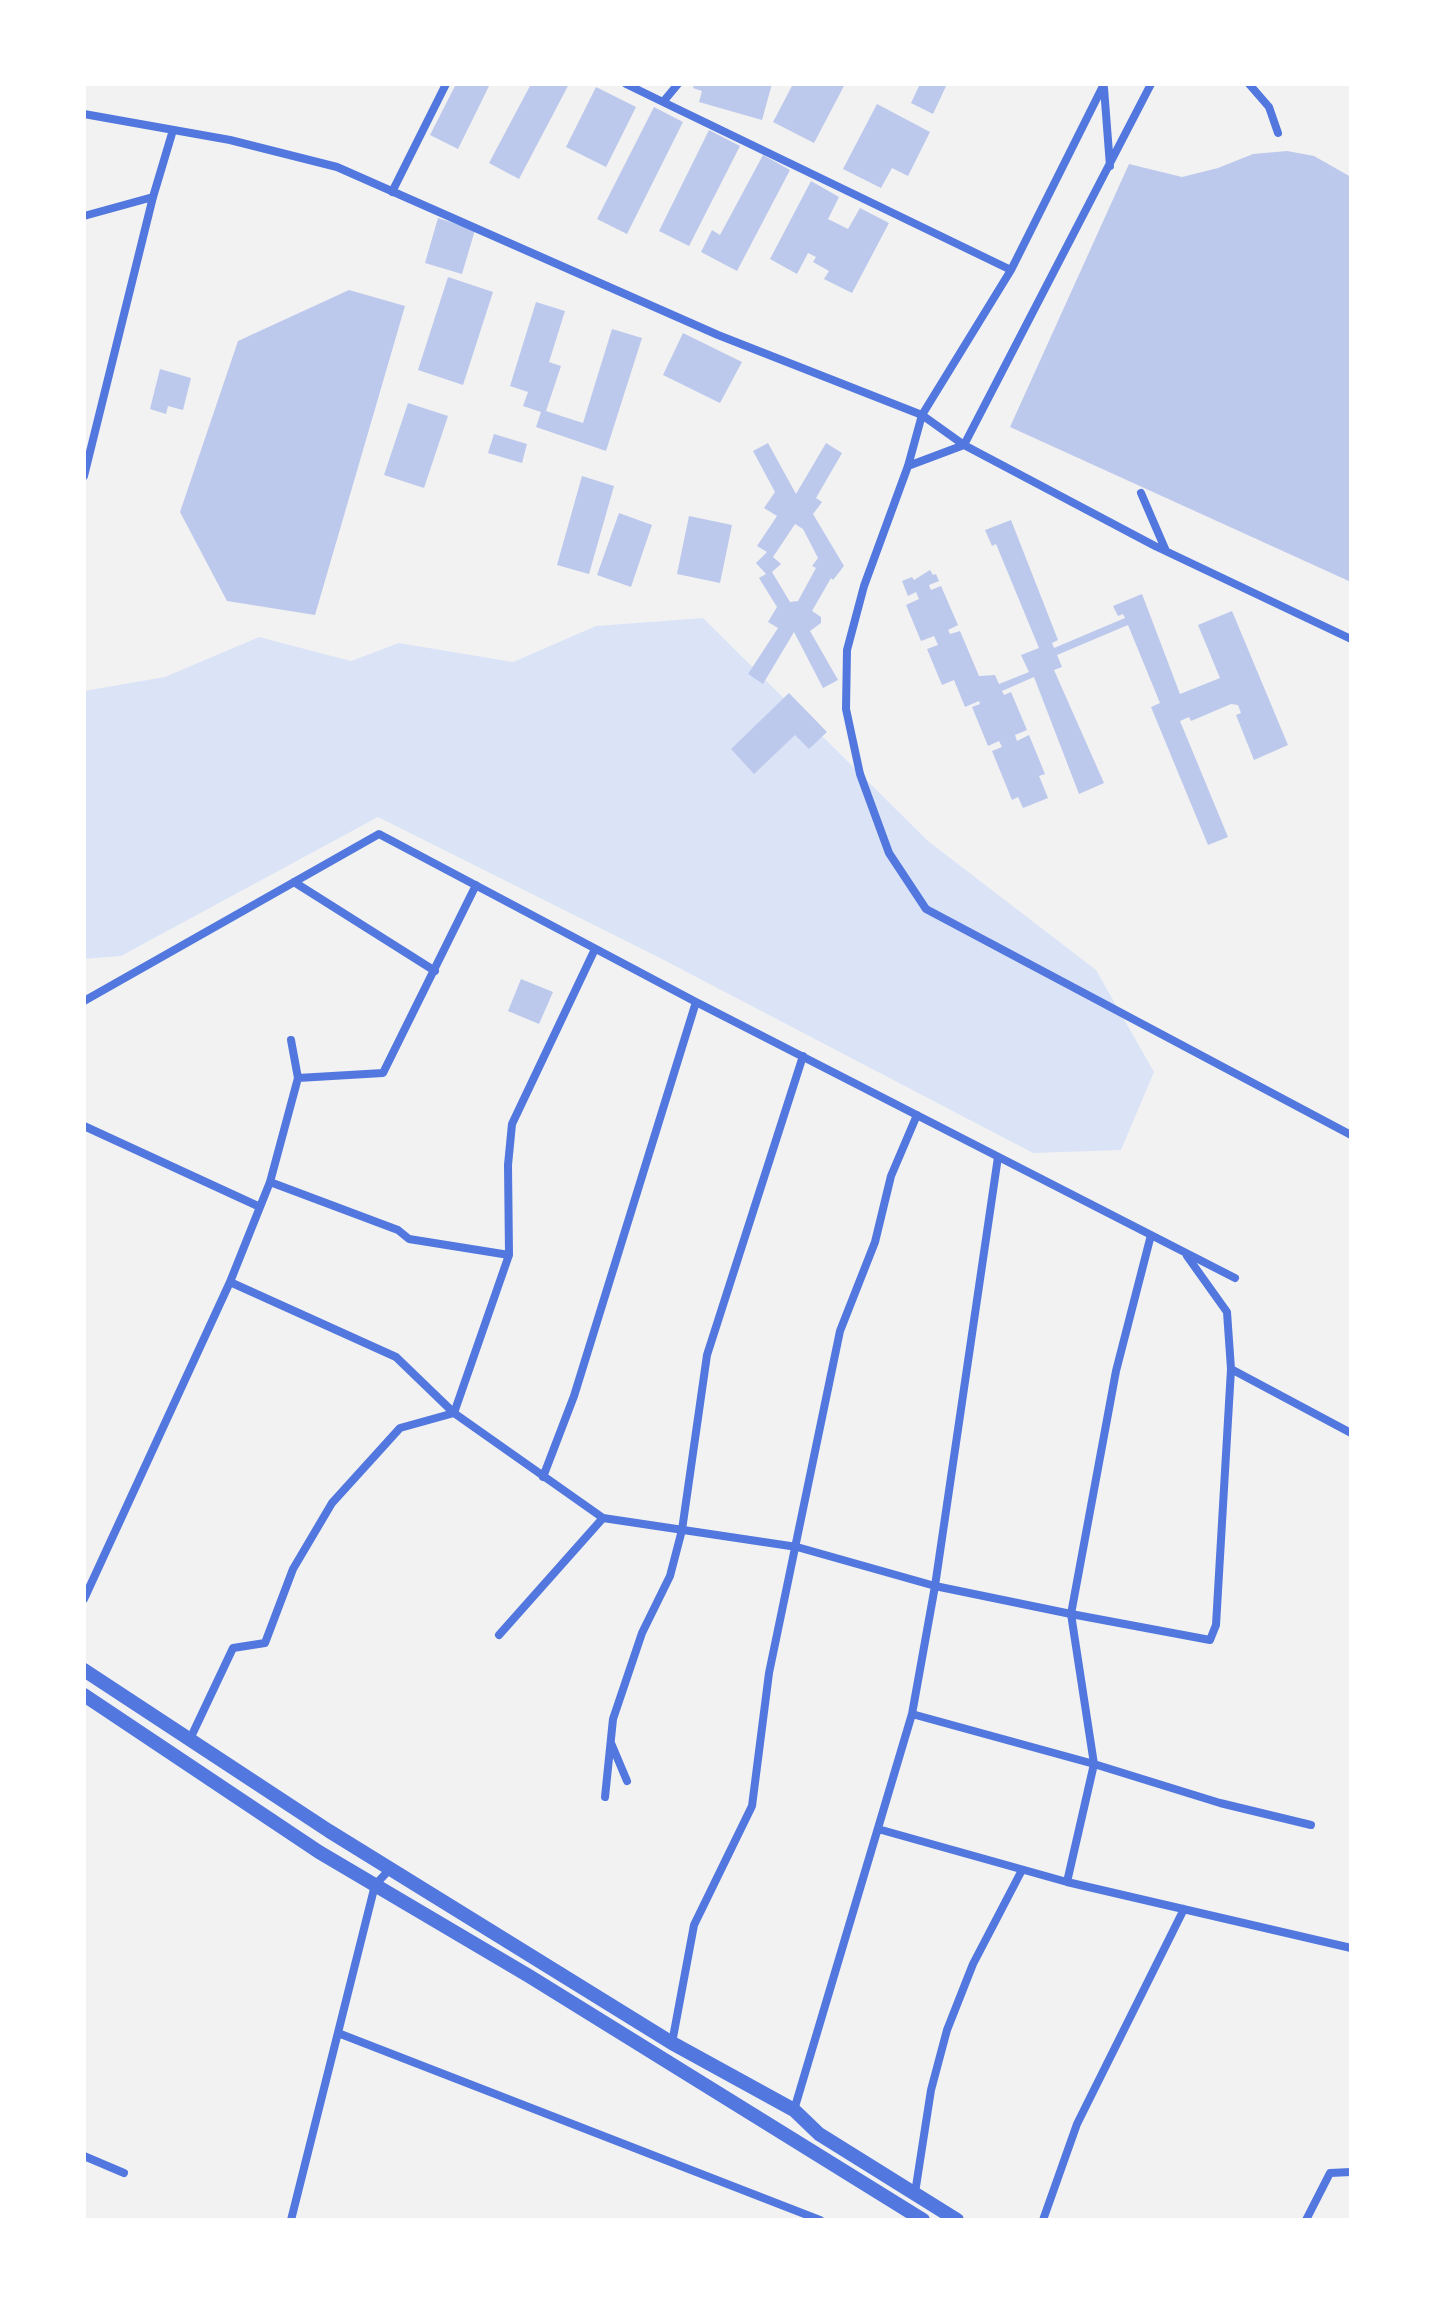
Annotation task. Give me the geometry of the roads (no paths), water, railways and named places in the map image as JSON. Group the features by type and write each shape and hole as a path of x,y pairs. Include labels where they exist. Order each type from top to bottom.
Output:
{"street":[{"path":"392,192 446,84"},
{"path":"626,84 1011,270"},
{"path":"663,102 678,84"},
{"path":"1104,84 1110,166"},
{"path":"1104,84 1011,270 922,415 908,466 860,599 847,650 846,709 865,788 889,853 926,909 1351,1135"},
{"path":"908,466 964,445 1151,84"},
{"path":"1249,84 1269,107 1278,133"},
{"path":"84,114 173,130 337,167 718,335 922,415 964,445 1167,552 1351,639"},
{"path":"84,476 153,197 173,130"},
{"path":"84,216 153,197"},
{"path":"1141,493 1167,552"},
{"path":"84,1001 379,834 696,1002 1235,1278"},
{"path":"294,882 435,971"},
{"path":"298,1078 383,1073 476,885"},
{"path":"454,1413 509,1255 508,1165 512,1124 595,949"},
{"path":"543,1477 574,1396 696,1002"},
{"path":"84,1599 230,1282 270,1182 298,1078 291,1040"},
{"path":"605,1797 618,1704 642,1633 670,1576 682,1530 707,1355 803,1056"},
{"path":"672,2043 694,1925 752,1806 769,1673 840,1331 875,1242 891,1176 917,1115"},
{"path":"84,1126 260,1207"},
{"path":"794,2110 912,1714 935,1586 998,1157"},
{"path":"270,1182 398,1230 409,1239 509,1255"},
{"path":"1067,1882 1094,1764 1071,1614 1116,1371 1151,1235"},
{"path":"230,1282 396,1357 454,1413 603,1518 797,1547 935,1586 1210,1640 1216,1625 1231,1369 1227,1312 1184,1252"},
{"path":"1231,1369 1351,1433"},
{"path":"190,1739 233,1648 265,1643 293,1569 332,1503 400,1428 454,1413"},
{"path":"499,1635 603,1518"},
{"path":"84,1670 390,1869 672,2043 794,2110 819,2134 957,2220"},
{"path":"84,1695 319,1852 923,2220"},
{"path":"912,1714 1094,1764 1220,1803 1311,1825"},
{"path":"611,1742 627,1781"},
{"path":"878,1829 1067,1882 1351,1948"},
{"path":"291,2220 375,1885 390,1869"},
{"path":"915,2193 931,2090 947,2030 973,1964 1022,1870"},
{"path":"1043,2220 1077,2124 1184,1909"},
{"path":"338,2033 820,2220"},
{"path":"84,2156 124,2173"},
{"path":"1306,2220 1330,2173 1351,2172"}]}
